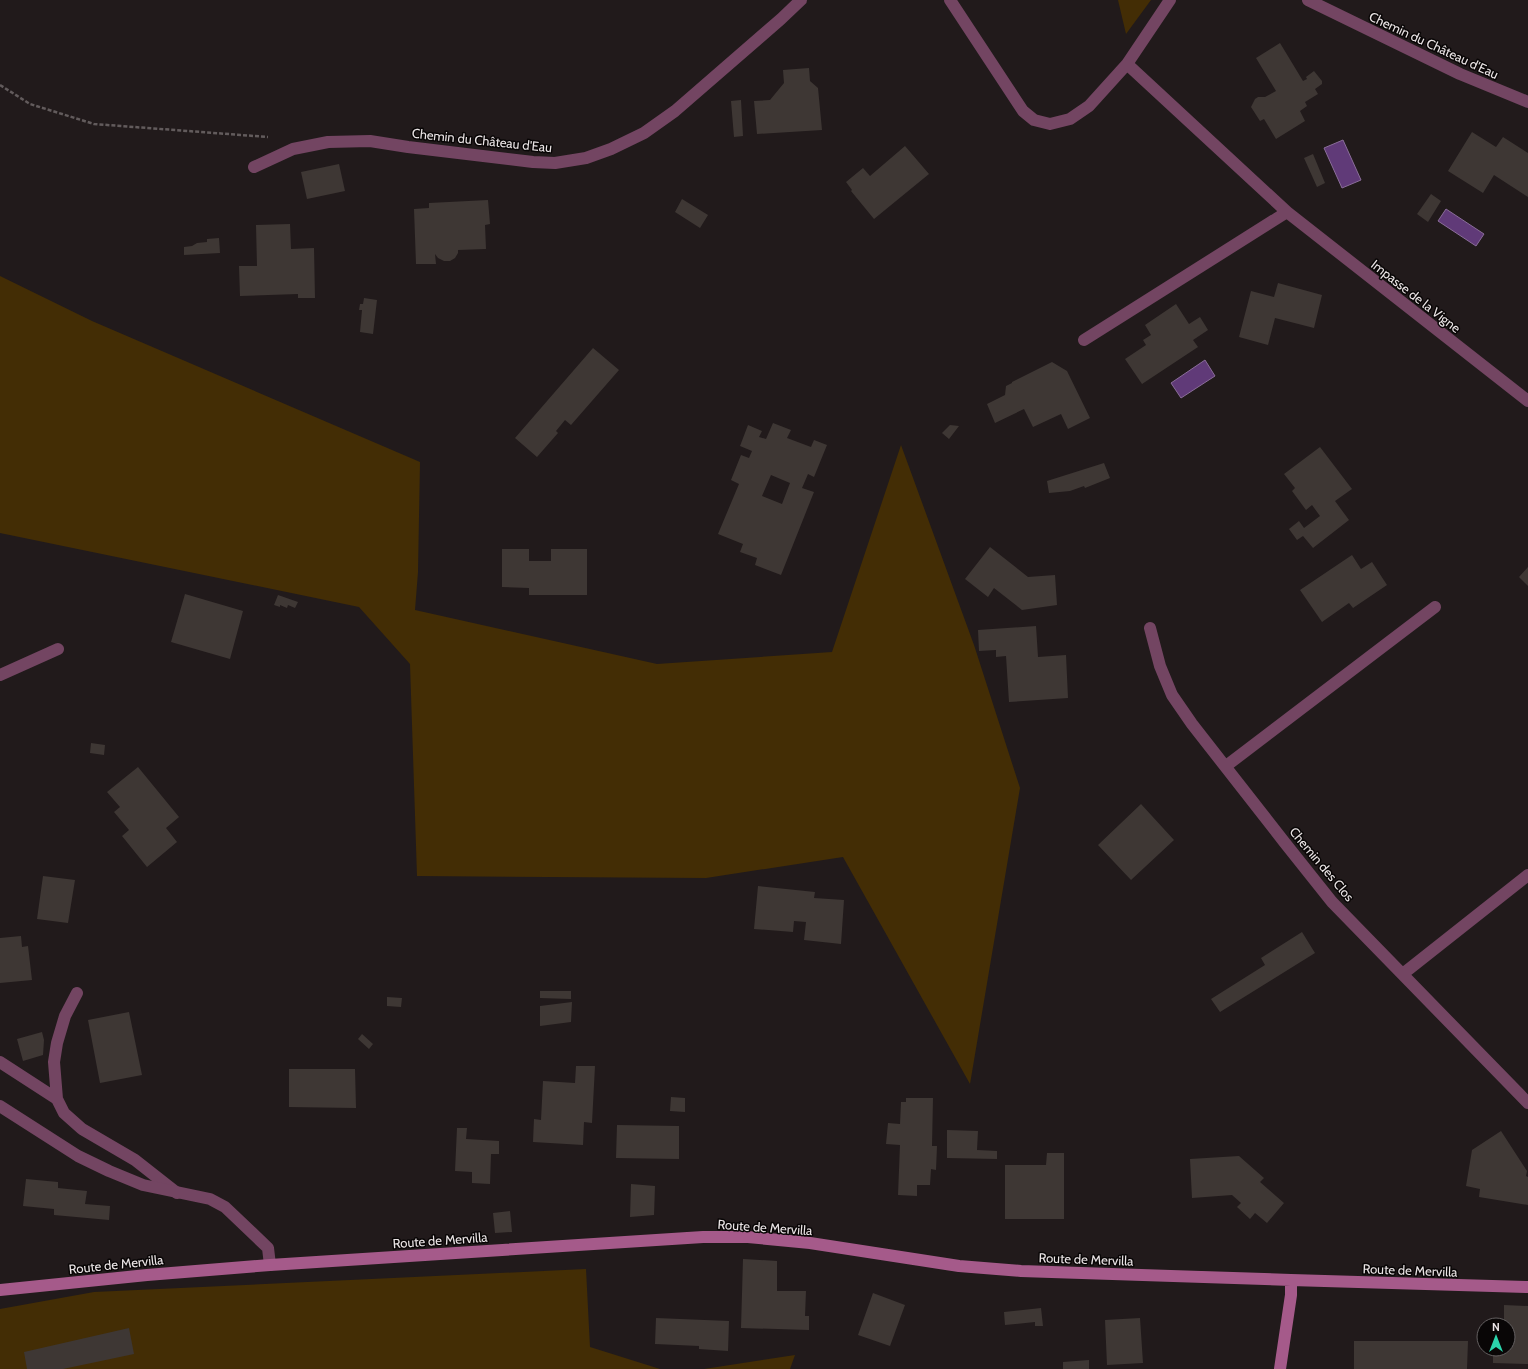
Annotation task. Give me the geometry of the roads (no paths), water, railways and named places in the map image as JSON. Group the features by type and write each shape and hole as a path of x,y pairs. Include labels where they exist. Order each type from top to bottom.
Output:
{"street":[{"name":"Chemin du Château d'Eau","path":"254,167 293,149 335,142 370,141 533,162 555,163 586,158 611,149 644,133 675,111 801,0"},
{"path":"950,0 1023,111 1034,120 1050,124 1070,119 1089,106 1127,64 1170,0"},
{"name":"Chemin du Château d'Eau","path":"1308,0 1460,74 1528,102"},
{"name":"Impasse de la Vigne","path":"1127,64 1287,212 1528,401"},
{"path":"1084,340 1287,212"},
{"path":"1226,766 1435,607"},
{"name":"Chemin des Clos","path":"1150,628 1160,666 1172,695 1192,724 1332,902 1404,973 1465,1040 1528,1103"},
{"path":"0,675 58,649"},
{"path":"1404,973 1528,875"},
{"path":"77,993 65,1016 57,1043 54,1062 57,1100 64,1112 82,1129 135,1160 177,1192"},
{"path":"0,1062 57,1100"},
{"path":"0,1106 78,1156 109,1171 143,1185 210,1199 225,1207 268,1248 270,1265"},
{"name":"Route de Mervilla","path":"0,1290 147,1275 270,1265 703,1237 748,1237 810,1243 959,1266 1021,1271 1528,1287"},
{"path":"1280,1369 1291,1295 1291,1280"}]}
